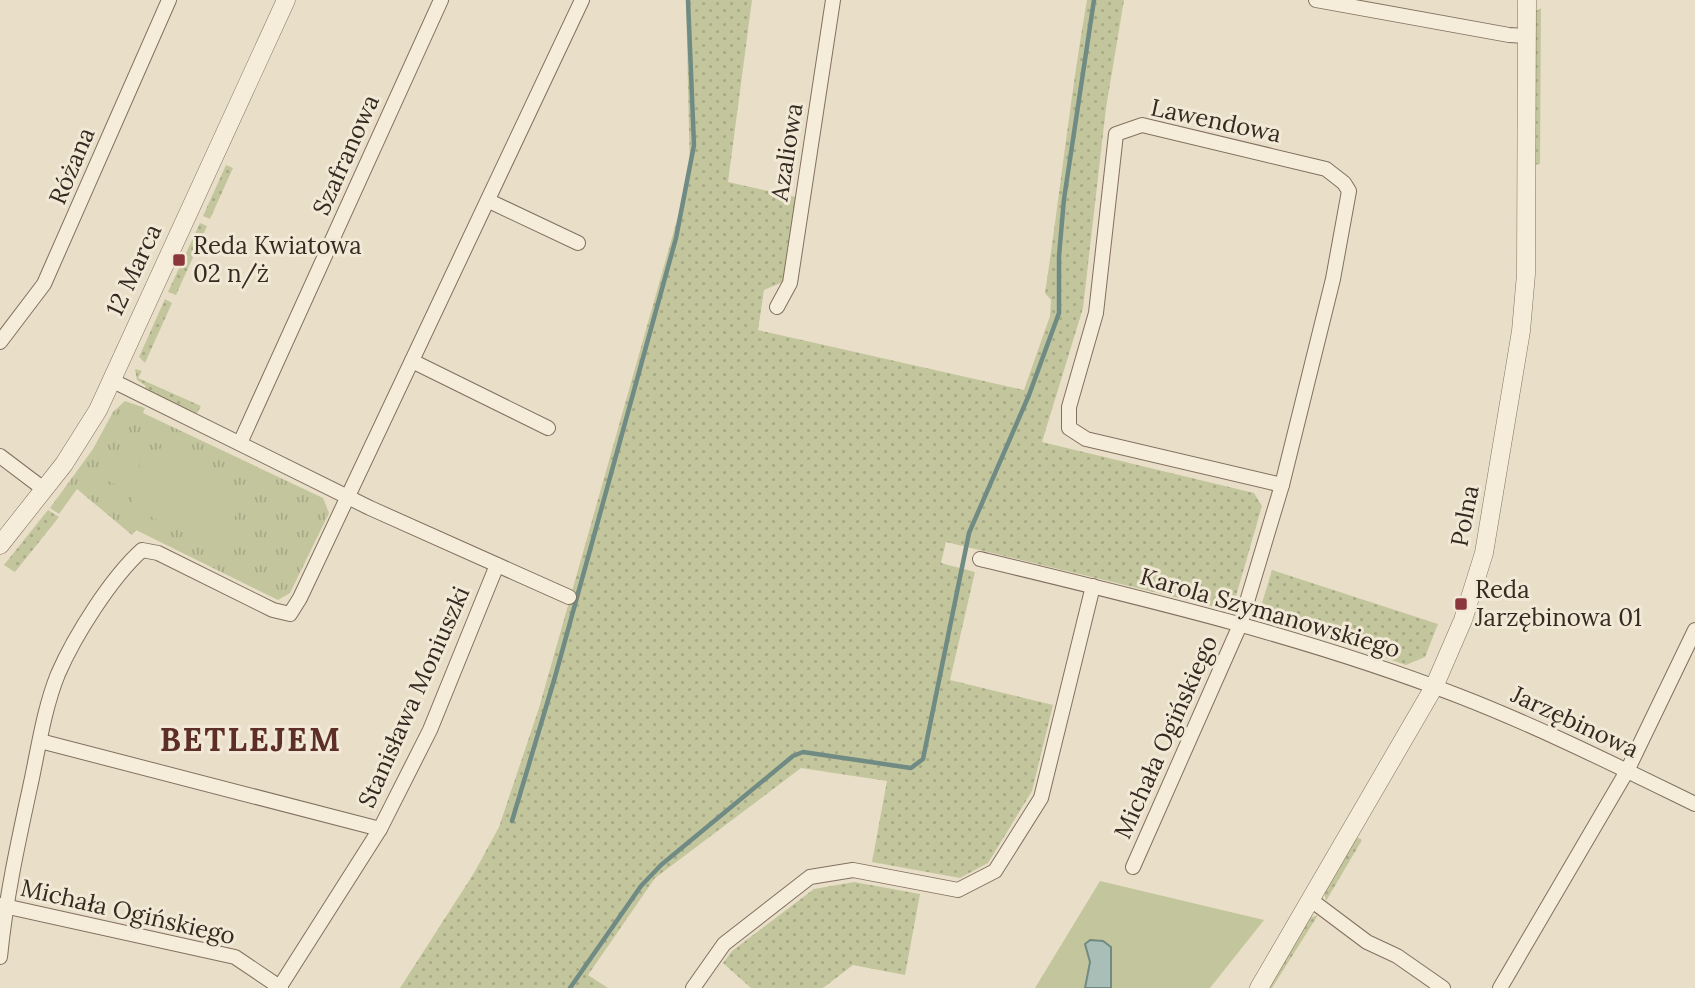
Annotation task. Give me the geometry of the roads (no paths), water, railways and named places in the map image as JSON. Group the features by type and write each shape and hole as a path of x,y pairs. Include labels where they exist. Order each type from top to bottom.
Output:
{"street":[{"name":"Różana","path":"0,342 44,284 169,0"},
{"name":"12 Marca","path":"0,545 83,437 286,0"},
{"name":"Szafranowa","path":"240,443 441,0"},
{"path":"0,957 2,905 40,741 58,675 69,655 128,563 142,550 158,553 273,610 290,614 348,498 582,0"},
{"name":"Azaliowa","path":"777,307 790,283 833,0"},
{"path":"1317,0 1527,36"},
{"name":"Polna","path":"1259,988 1434,687 1463,620 1484,553 1521,331 1526,274 1527,0"},
{"name":"Lawendowa","path":"1240,625 1282,485 1333,279 1349,191 1344,183 1326,169 1142,125 1123,130 1116,134 1096,313 1069,407 1069,428 1086,439 1282,485"},
{"path":"489,201 578,243"},
{"path":"412,361 548,428"},
{"path":"111,380 348,498 569,597"},
{"path":"0,456 44,490"},
{"name":"Karola Szymanowskiego","path":"981,559 1240,625 1434,687"},
{"name":"Stanisława Moniuszki","path":"280,988 380,829 430,730 497,565"},
{"path":"693,988 724,944 810,877 853,870 958,890 995,872 1041,798 1093,586"},
{"name":"Michała Ogińskiego","path":"1133,867 1240,625"},
{"path":"1500,988 1627,771 1695,630"},
{"name":"Jarzębinowa","path":"1434,687 1480,704 1695,804"},
{"path":"40,741 380,829"},
{"path":"1311,900 1367,942 1396,956 1443,988"},
{"name":"Michała Ogińskiego","path":"2,905 235,957 280,988"}],"water":[{"path":"1090,940 1103,941 1111,947 1111,988 1085,988 1090,962 1085,944"}],"waterway":[{"path":"512,821 555,677 676,238 694,145 688,0"},
{"path":"570,988 641,886 661,865 793,756 803,752 911,768 923,759 969,533 1029,395 1059,313 1059,256 1064,199 1094,0"}],"place":[{"name":"Reda Kwiatowa 02 n/ż","path":"179,260"},
{"name":"Reda Jarzębinowa 01","path":"1461,604"}],"district":[{"name":"BETLEJEM","path":"251,740"}]}
